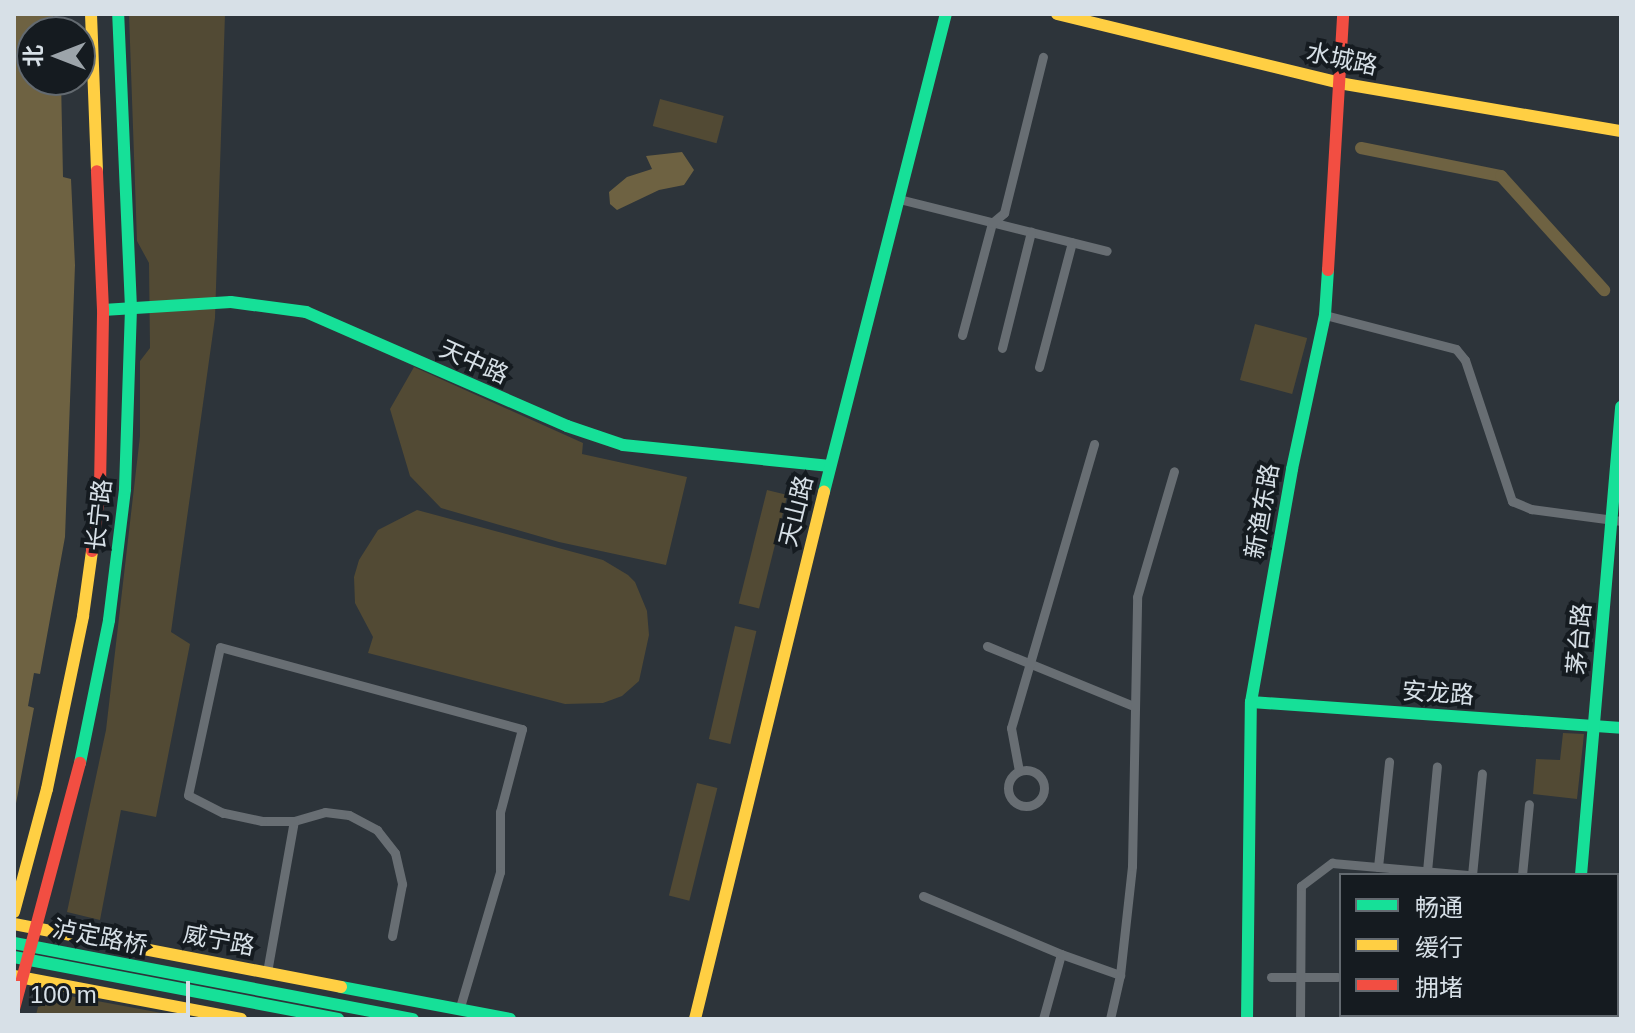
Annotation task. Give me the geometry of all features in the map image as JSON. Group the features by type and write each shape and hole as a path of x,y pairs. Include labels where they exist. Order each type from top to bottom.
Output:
{"main road":[{"name":"长宁路","path":"14,912 47,789 83,616 100,487 103,310 91,14"},
{"name":"长宁路","path":"14,1009 18,977 37,928 74,792 109,620 125,489 131,308 118,14"},
{"name":"天山路","path":"695,1019 769,727 830,466 946,14"},
{"name":"水城路","path":"1057,14 1339,83 1621,131"},
{"name":"新渔东路","path":"1247,1019 1251,702 1292,469 1325,315 1343,14"},
{"name":"天中路","path":"103,310 231,302 306,312 567,426 623,445 830,466"},
{"name":"茅台路","path":"1581,873 1616,520 1621,407"},
{"name":"安龙路","path":"1251,702 1621,728"},
{"name":"威宁路","path":"14,924 510,1019"},
{"name":"泸定路桥","path":"14,943 413,1019"},
{"name":"泸定路桥","path":"14,957 338,1019"},
{"path":"18,977 241,1019"}],"street":[{"path":"962,335 992,223 1004,213 1043,57"},
{"path":"899,199 1107,251"},
{"path":"1002,348 1031,232"},
{"path":"1039,367 1072,242"},
{"path":"1325,315 1456,349 1465,360 1512,501 1531,509 1616,520"},
{"path":"1019,771 1011,728 1032,665 1094,444"},
{"path":"1110,1019 1120,975 1132,866 1137,597 1174,471"},
{"path":"987,646 1133,706"},
{"path":"392,936 402,884 395,853 377,830 349,815 325,812 294,821 262,821 223,813 188,795 220,647 522,729 500,812 500,872 459,1010"},
{"path":"1378,867 1389,762"},
{"path":"1427,871 1437,766"},
{"path":"1471,873 1482,773"},
{"path":"1522,873 1529,804"},
{"path":"267,972 294,821"},
{"path":"1300,1019 1301,886 1332,863 1444,873"},
{"path":"923,896 1061,954 1120,975"},
{"path":"1043,1019 1061,954"},
{"path":"1271,977 1337,977"}],"shaded area":[{"path":"14,14 53,14 16,16 16,96 61,96 63,177 71,179 75,265 65,537 40,674 34,673 28,706 34,708 14,814"},
{"path":"129,14 225,14 215,318 171,632 190,644 156,817 121,810 100,920 67,912 106,730 140,436 140,361 150,348 149,263 137,241"},
{"path":"660,99 724,116 717,143 653,126"},
{"path":"682,152 694,170 684,185 659,190 617,210 610,204 609,192 627,177 652,169 646,156"},
{"path":"1255,324 1307,338 1292,394 1240,380"},
{"path":"414,367 583,443 582,454 687,477 666,565 559,542 441,508 410,476 390,409"},
{"path":"767,490 787,495 759,609 739,604"},
{"path":"417,510 603,560 628,575 635,582 647,611 649,635 639,681 622,696 603,703 565,704 368,653 373,637 355,603 354,577 359,560 378,530"},
{"path":"735,626 756,631 730,744 709,739"},
{"path":"1563,733 1584,734 1577,799 1533,794 1536,759 1560,760"},
{"path":"697,783 717,788 689,901 669,896"},
{"path":"70,996 194,1019 35,1019 38,1007"}],"waterway":[{"path":"1361,148 1501,176 1604,290"}],"traffic: fast":[{"path":"80,763 109,620 125,489 131,308 118,14"},
{"path":"824,492 946,14"},
{"path":"1247,1019 1251,702 1292,469 1325,315 1328,270"},
{"path":"103,310 231,302 306,312 567,426 623,445 830,466"},
{"path":"1581,873 1621,407"},
{"path":"1251,702 1621,728"},
{"path":"14,943 413,1019"},
{"path":"14,957 338,1019"},
{"path":"341,987 510,1019"}],"traffic: slow":[{"path":"91,14 97,171"},
{"path":"1057,14 1339,83 1621,131"},
{"path":"695,1019 824,492"},
{"path":"14,912 47,789 83,616 92,551"},
{"path":"14,924 341,987"},
{"path":"14,976 241,1019"}],"traffic: jam":[{"path":"1328,270 1343,14"},
{"path":"92,551 100,487 103,310 97,171"},
{"path":"14,1009 80,763"}]}
